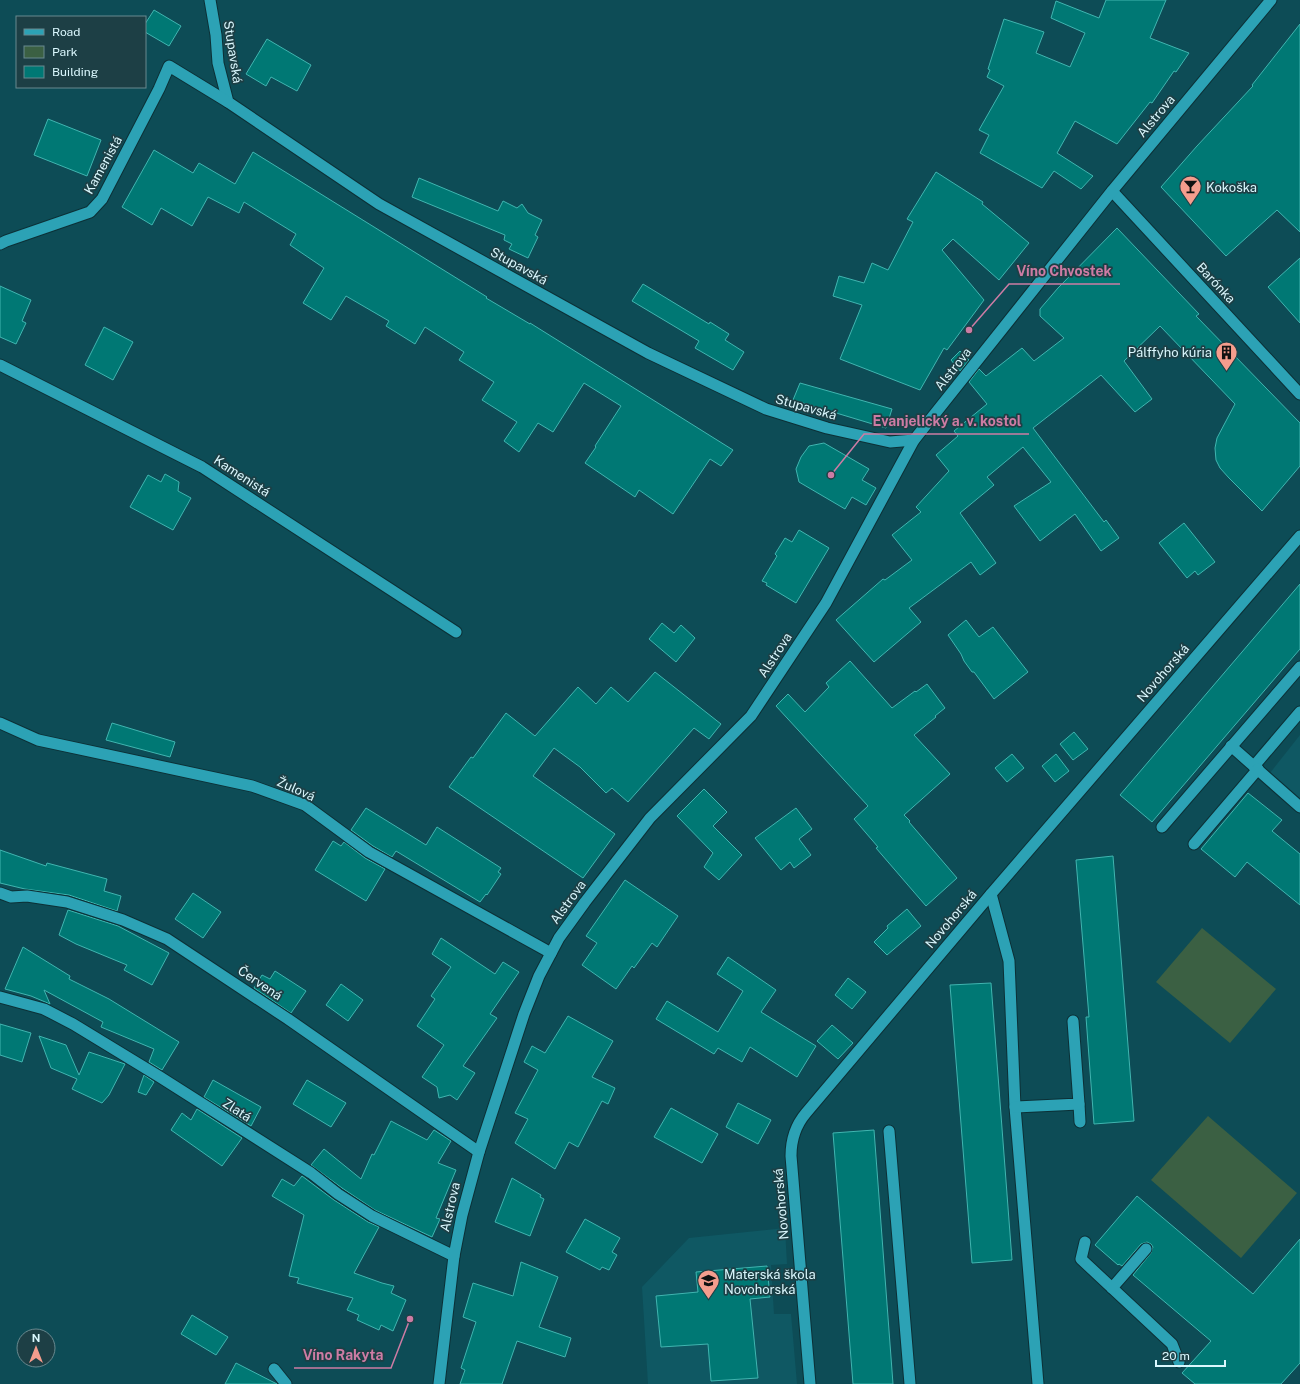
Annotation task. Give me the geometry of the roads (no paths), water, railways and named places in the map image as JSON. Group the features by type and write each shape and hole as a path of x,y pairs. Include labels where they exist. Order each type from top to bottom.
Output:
{"street":[{"name":"Stupavská","path":"210,0 216,35 218,63 228,102 378,204 648,352 766,409 827,428 890,442 914,440"},
{"name":"Alstrova","path":"439,1384 454,1256 462,1215 479,1152 524,1014 539,976 559,938 650,818 751,716 826,603 914,440 1112,191 1271,0"},
{"name":"Kamenistá","path":"0,244 6,240 90,212 102,199 159,89 169,66 228,102"},
{"name":"Barónka","path":"1112,191 1300,394"},
{"name":"Kamenistá","path":"0,365 202,467 456,632"},
{"name":"Novohorská","path":"810,1384 791,1156 796,1128 806,1113 991,894 1297,540"},
{"path":"1162,827 1300,667"},
{"path":"1194,844 1300,712"},
{"name":"Žulová","path":"0,723 38,740 252,786 305,805 369,852 552,953"},
{"path":"1231,746 1300,807"},
{"name":"Červená","path":"0,892 11,897 27,896 67,902 123,920 167,939 288,1019 479,1152"},
{"path":"991,894 1009,962 1015,1107 1038,1384"},
{"name":"Zlatá","path":"0,997 44,1009 73,1024 160,1077 311,1173 338,1194 372,1216 454,1256"},
{"path":"1073,1020 1080,1122"},
{"path":"1015,1107 1079,1104"},
{"path":"889,1131 910,1384"},
{"path":"1085,1242 1081,1259 1172,1344 1179,1362"},
{"path":"1112,1288 1146,1249"},
{"path":"274,1369 286,1384"}],"place":[{"name":"Kokoška","path":"1191,206"},
{"name":"Víno Chvostek","path":"969,330"},
{"name":"Pálffyho kúria","path":"1227,372"},
{"name":"Evanjelický a. v. kostol","path":"831,475"},
{"name":"Materská škola Novohorská","path":"708,1300"},
{"name":"Víno Rakyta","path":"410,1319"}]}
